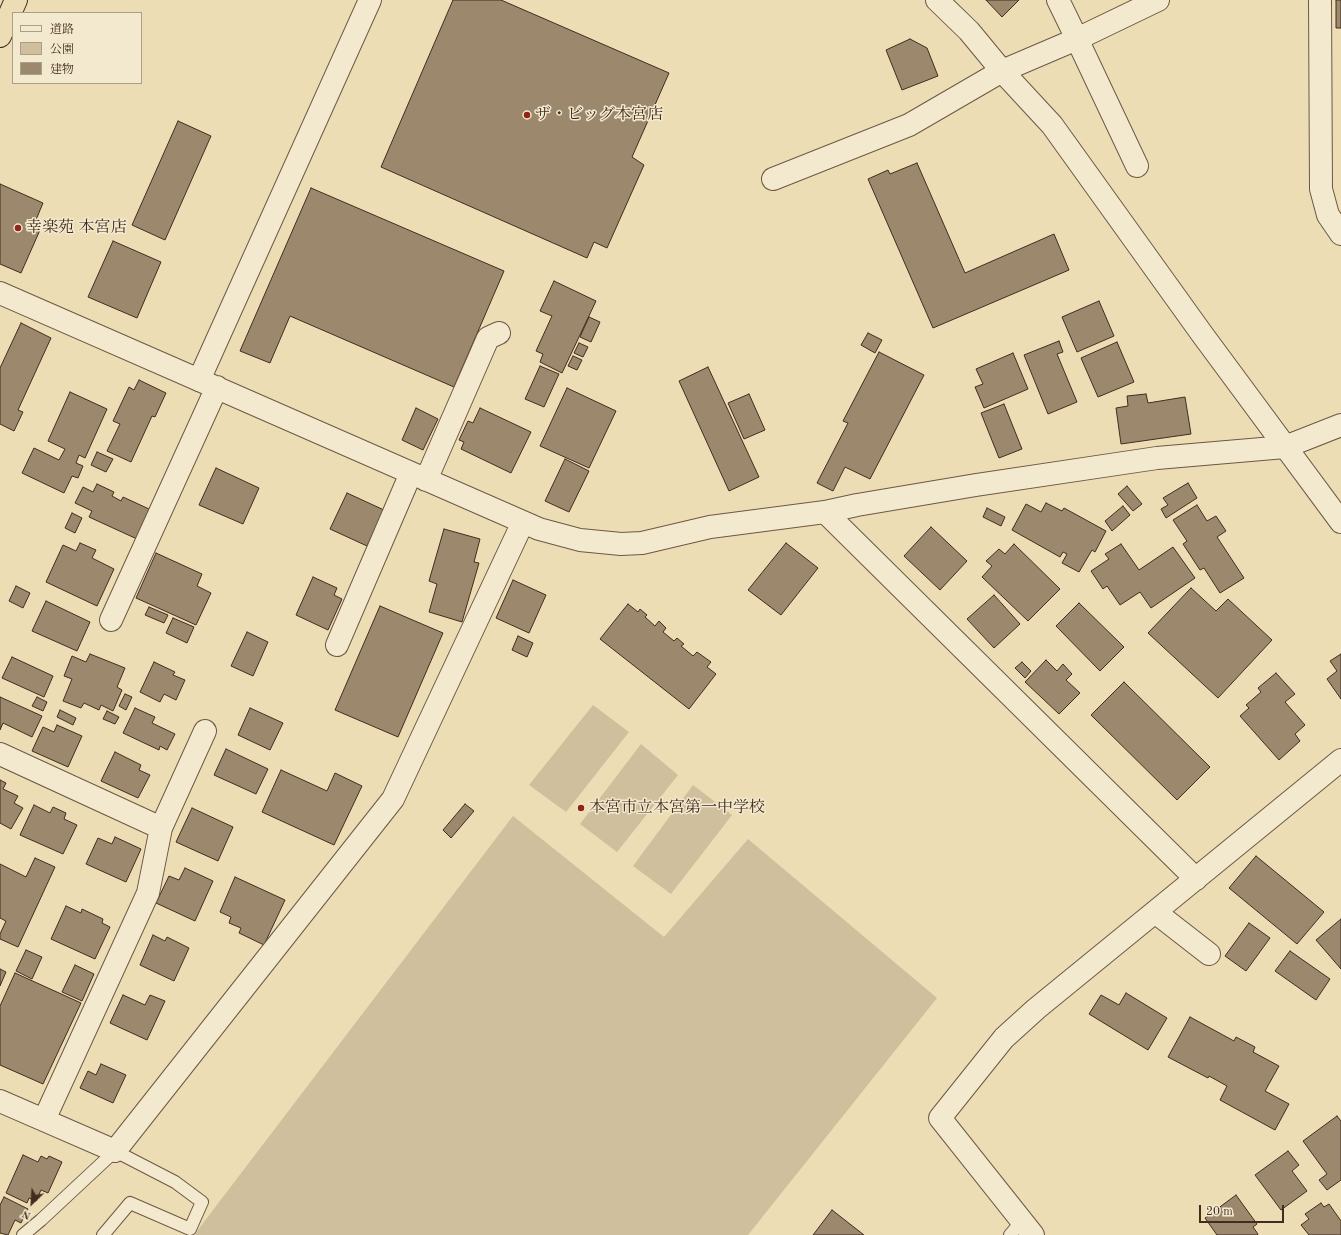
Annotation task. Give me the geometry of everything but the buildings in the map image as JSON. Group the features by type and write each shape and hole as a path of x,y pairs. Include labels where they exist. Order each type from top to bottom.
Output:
{"highway":[{"path":"0,36 16,0"}],"street":[{"path":"111,620 208,384 370,0"},
{"path":"937,0 969,31 1052,125 1197,328 1341,522"},
{"path":"1058,0 1136,166"},
{"path":"773,180 909,125 1002,70 1077,39 1158,0"},
{"path":"1320,0 1321,189 1328,215 1341,234"},
{"path":"0,293 522,522 539,529 580,540 621,544 642,543 710,527 825,512 857,505 976,485 1157,458 1285,447 1341,425"},
{"path":"337,645 418,476 488,338 499,333"},
{"path":"825,512 1196,878"},
{"path":"0,1101 115,1151 393,799 522,522"},
{"path":"44,1120 148,893 161,828 205,731"},
{"path":"0,754 161,828"},
{"path":"1022,1230 940,1118 1004,1038 1036,1009 1341,760"},
{"path":"1155,912 1210,954"}],"lane":[{"path":"23,1235 115,1151 175,1182 202,1202 190,1229 130,1204 102,1235"}],"green space":[{"path":"593,705 629,732 566,812 529,785"},
{"path":"641,744 678,775 617,852 580,824"},
{"path":"693,785 732,815 671,894 633,866"},
{"path":"513,816 664,937 748,839 937,998 748,1235 194,1235"}],"place":[{"name":"ザ・ビッグ本宮店","path":"527,115"},
{"name":"幸楽苑 本宮店","path":"18,228"},
{"name":"本宮市立本宮第一中学校","path":"581,808"}]}
